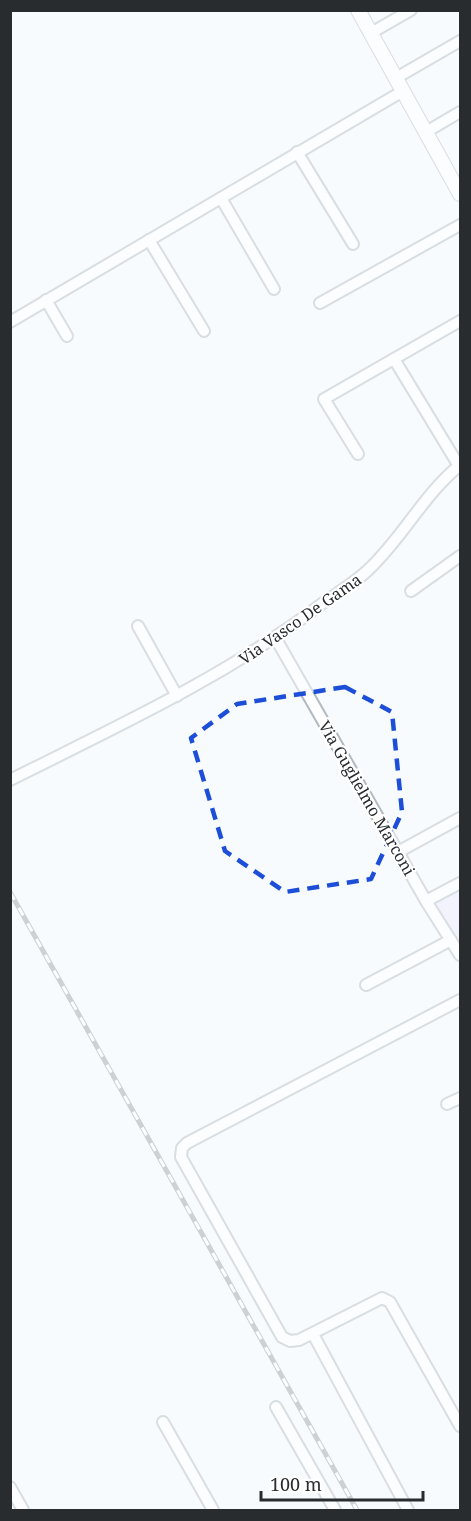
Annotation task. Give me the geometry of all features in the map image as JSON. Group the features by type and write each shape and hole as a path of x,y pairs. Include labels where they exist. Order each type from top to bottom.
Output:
{"street":[{"path":"358,10 460,194"},
{"path":"371,33 411,10"},
{"path":"396,78 460,42"},
{"path":"10,322 403,91"},
{"path":"426,132 460,112"},
{"path":"297,152 353,244"},
{"path":"221,198 274,289"},
{"path":"320,303 460,225"},
{"path":"150,240 204,331"},
{"path":"46,300 67,336"},
{"path":"358,454 324,399 460,321"},
{"path":"394,359 460,466"},
{"name":"Via Vasco De Gama","path":"10,780 229,669 276,639 368,570 406,526 434,488 460,466"},
{"path":"411,591 460,556"},
{"path":"138,626 177,696"},
{"name":"Via Guglielmo Marconi","path":"276,639 426,901 460,955"},
{"path":"398,852 460,818"},
{"path":"426,901 460,883"},
{"path":"366,985 451,940"},
{"path":"460,1000 182,1148 181,1157 277,1330 290,1341 313,1334 382,1298 390,1302 460,1426"},
{"path":"447,1104 460,1098"},
{"path":"313,1334 408,1510"},
{"path":"276,1407 335,1510"},
{"path":"163,1422 213,1510"},
{"path":"11,1490 23,1510"}],"highlighted area":[{"path":"345,687 392,712 402,812 371,879 285,892 225,851 191,738 237,704"}],"shaded area":[{"path":"460,886 460,943 434,900"}],"railway":[{"path":"10,892 357,1510"}]}
